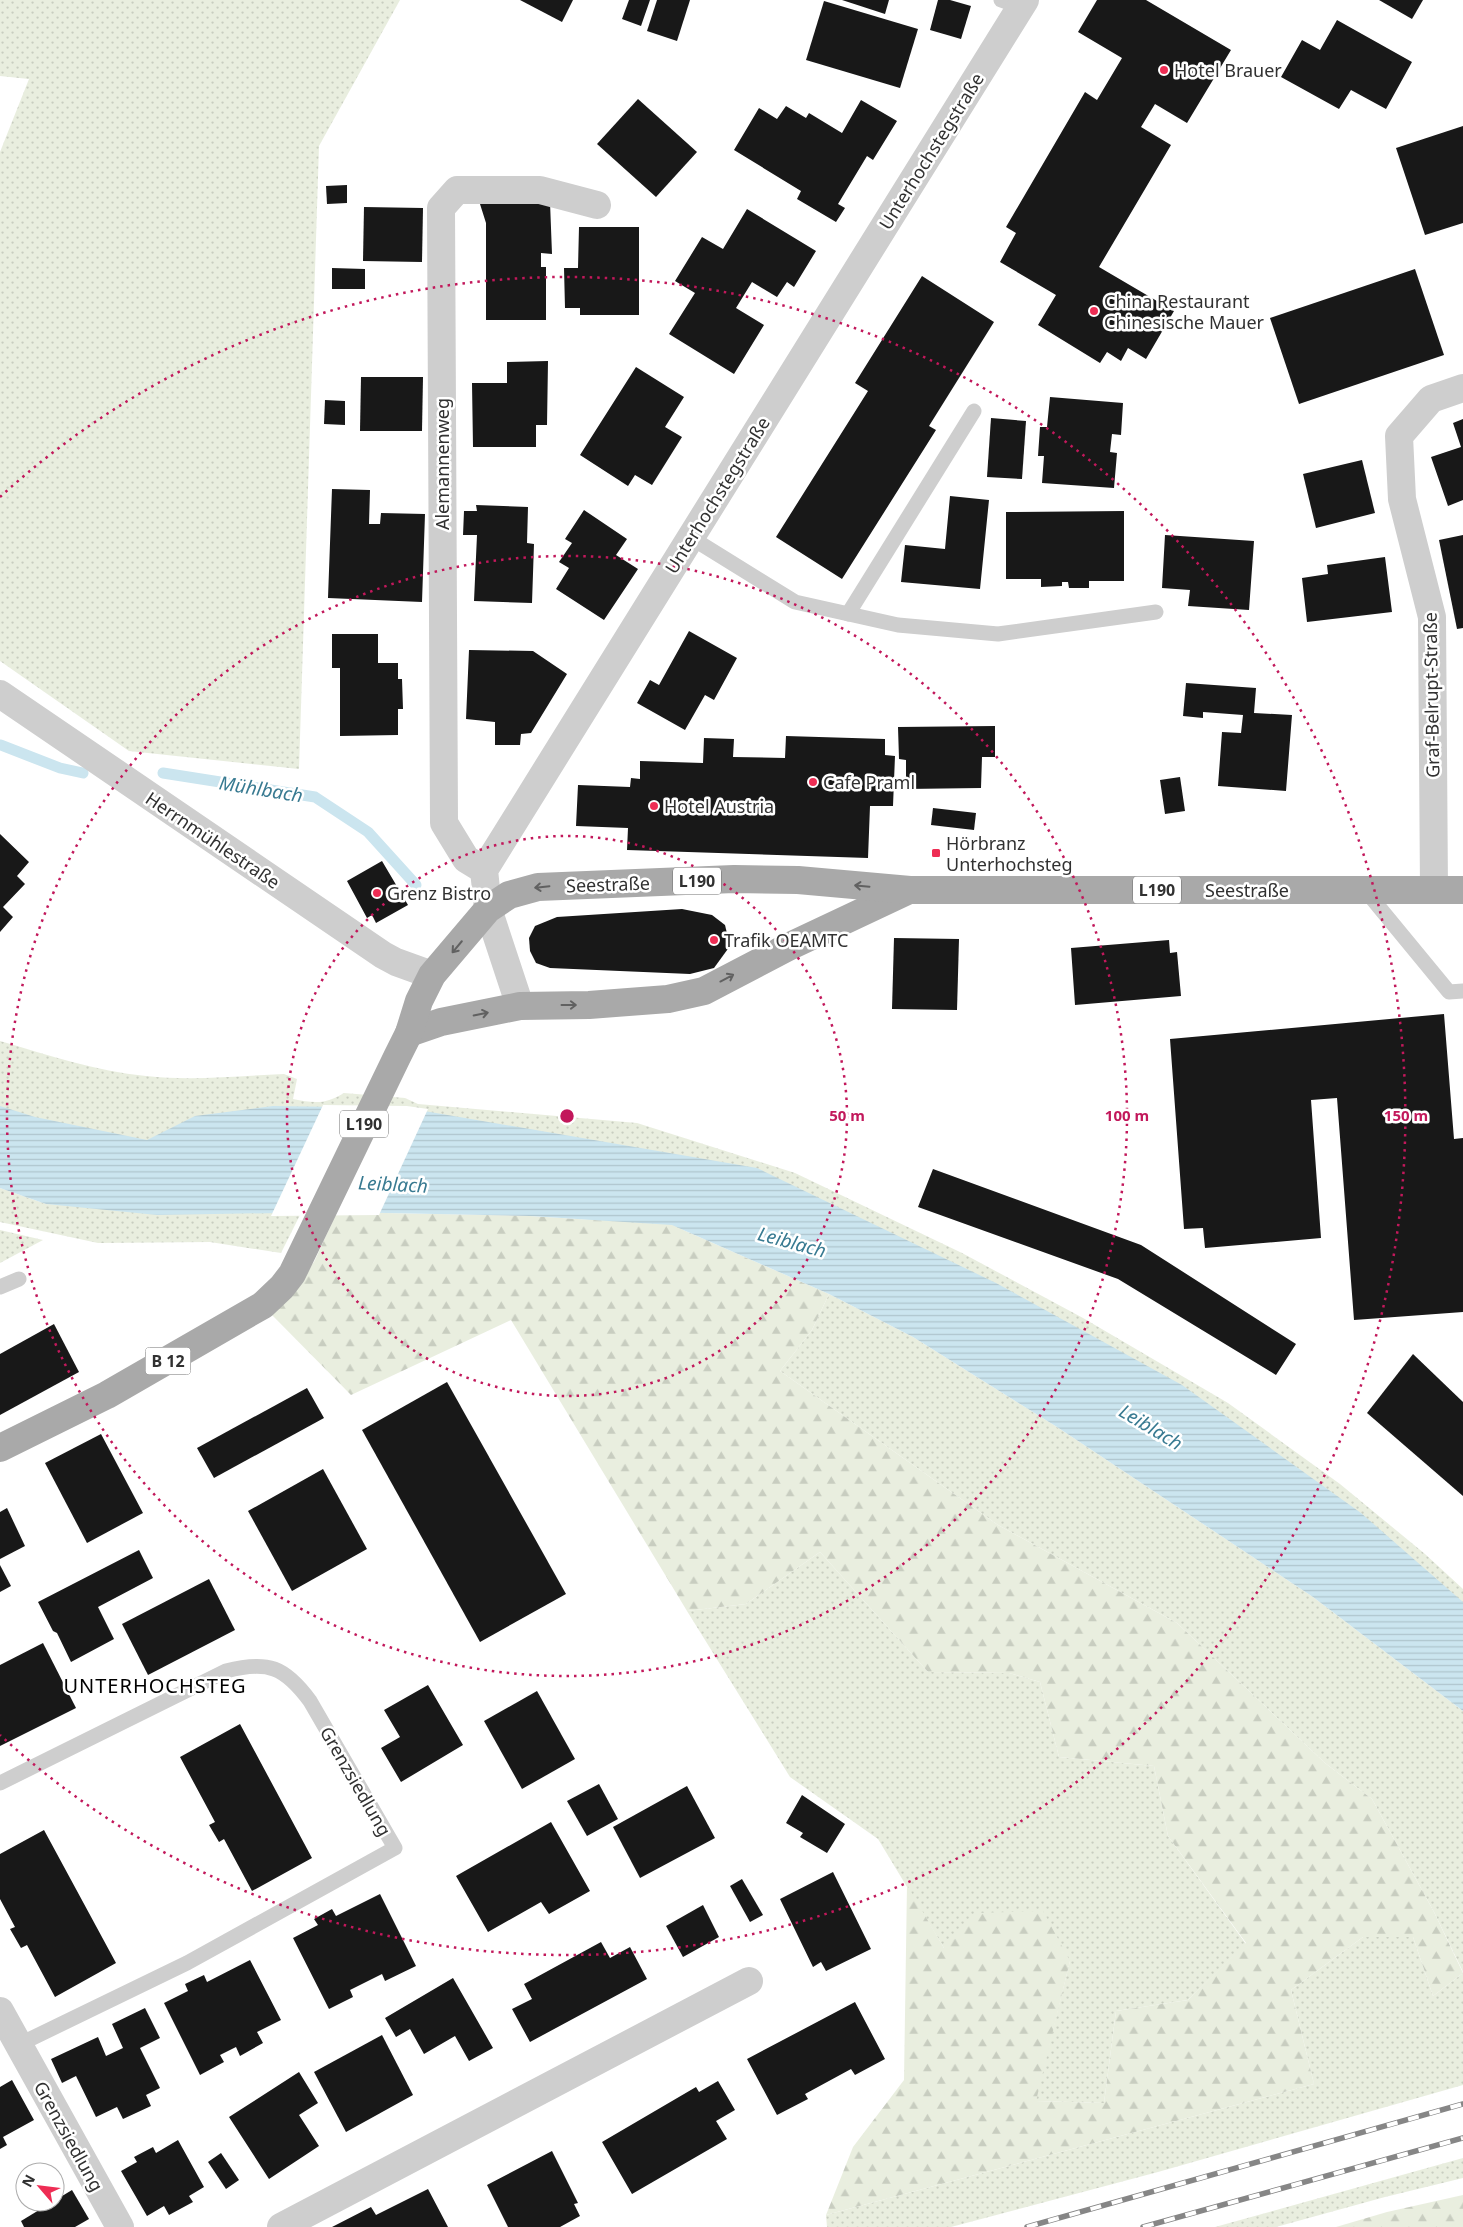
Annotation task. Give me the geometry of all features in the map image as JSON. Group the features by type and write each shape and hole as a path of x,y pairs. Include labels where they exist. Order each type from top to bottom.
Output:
{"main road":[{"name":"Seestraße","path":"339,1176 409,1033 419,1002 432,976 488,910 509,895 538,887 734,879 798,880 910,890 1463,890"},
{"name":"Seestraße","path":"409,1033 441,1022 520,1006 589,1005 668,999 704,991 788,947 910,890"},
{"name":"B 12","path":"0,1448 107,1395 263,1305 282,1287 302,1255 339,1176"}],"street":[{"name":"Unterhochstegstraße","path":"484,870 690,537 1016,2"},
{"name":"Alemannenweg","path":"484,870 466,858 444,823 441,208 457,190 540,190 597,205"},
{"name":"Graf-Belrupt-Straße","path":"1434,890 1432,617 1402,498 1399,436 1431,399 1463,388"},
{"name":"Herrnmühlestraße","path":"0,694 383,955 432,976"},
{"path":"484,870 488,910 520,1006"},
{"path":"281,2227 749,1981"},
{"name":"Grenzsiedlung","path":"0,2011 120,2227"}],"lane":[{"path":"848,614 974,411"},
{"path":"690,537 796,602 898,625 998,634 1156,612"},
{"path":"1365,890 1449,992 1463,991"},
{"path":"0,1287 19,1279"},
{"name":"Grenzsiedlung","path":"0,1783 226,1672 244,1666 262,1665 277,1670 296,1682 310,1701 395,1848 187,1963 18,2045"}],"green space":[{"path":"0,0 400,0 319,146 299,769 129,751 0,661 0,152 29,79 0,76"},
{"path":"0,1041 54,1057 127,1074 197,1078 284,1074 297,1079 293,1099 307,1101 331,1100 344,1093 405,1098 418,1104 637,1123 795,1173 962,1253 1083,1318 1228,1403 1340,1484 1425,1554 1463,1589 1463,1673 809,1243 0,1158"},
{"path":"0,1188 46,1204 301,1213 281,1253 210,1242 98,1243 0,1222"},
{"path":"337,1212 530,1216 672,1225 829,1294 812,1330 780,1371 998,1525 1177,1623 1325,1763 1372,1799 1434,1912 1463,1973 1433,1996 1413,1937 1363,1937 1291,1990 1314,2084 826,2215 853,2147 904,2080 907,1885 944,1948 977,1913 1043,1911 1070,1961 1036,2101 1104,2103 1116,2011 1188,2000 1246,1943 1168,1836 1154,1766 1059,1757 1040,1682 1009,1673 928,1672 820,1552 746,1604 687,1611 511,1320 351,1395 271,1314 314,1262"},
{"path":"0,1230 43,1240 0,1263"},
{"path":"829,1294 913,1337 1057,1427 1313,1597 1463,1711 1463,1972 1434,1912 1372,1799 1325,1763 1177,1623 998,1525 780,1371 812,1330"},
{"path":"820,1552 928,1672 1009,1673 1040,1682 1059,1757 1154,1766 1168,1836 1246,1944 1188,2000 1116,2011 1104,2103 1035,2101 1070,1961 944,1948 878,1839 790,1777 687,1611 746,1604"},
{"path":"1363,1937 1413,1937 1433,1996 1463,1973 1463,2085 1158,2172 951,2227 827,2227 826,2215 1314,2084 1291,1990"},
{"path":"1463,2158 1463,2178 1276,2227 1215,2227"},
{"path":"1463,2195 1463,2227 1336,2227 1387,2212"}],"water":[{"name":"Leiblach","path":"0,1106 35,1117 147,1140 195,1116 273,1106 407,1108 757,1168 996,1283 1182,1385 1361,1513 1463,1602 1463,1711 1313,1597 1057,1427 913,1337 829,1294 672,1225 530,1216 337,1212 157,1215 46,1204 0,1188"}],"pier":[{"path":"323,1105 407,1106 428,1109 379,1215 271,1216"}],"building":[{"path":"520,0 573,0 562,22"},
{"path":"629,0 650,0 641,26 622,19"},
{"path":"657,0 690,0 677,41 647,31"},
{"path":"842,0 889,0 885,14"},
{"path":"938,0 950,0 971,6 961,39 930,30"},
{"path":"1097,0 1146,0 1231,50 1187,123 1155,104 1141,127 1171,145 1099,267 1174,311 1146,359 1128,348 1121,361 1107,352 1100,363 1038,325 1056,295 1000,262 1016,233 1006,227 1085,92 1097,100 1122,58 1078,32"},
{"path":"1379,0 1423,0 1412,19"},
{"path":"824,1 918,29 900,88 806,60"},
{"path":"1337,20 1412,62 1386,109 1351,90 1339,109 1281,77 1302,40 1320,50"},
{"path":"638,99 697,152 656,197 597,144"},
{"path":"861,100 897,121 873,160 867,156 838,204 845,208 836,222 797,199 801,191 734,150 759,108 777,119 786,106 806,118 809,113 842,133"},
{"path":"1463,126 1463,223 1425,235 1396,148"},
{"path":"347,185 347,203 327,204 326,186"},
{"path":"550,202 552,254 541,253 541,267 546,267 546,320 486,320 486,223 480,204"},
{"path":"364,207 423,208 422,262 363,261"},
{"path":"747,209 816,251 794,287 787,282 777,297 752,282 736,308 764,325 734,374 669,334 695,293 675,281 702,237 723,249"},
{"path":"579,227 639,227 639,315 580,315 580,308 565,308 564,268 578,268"},
{"path":"332,268 365,269 365,289 332,289"},
{"path":"1415,269 1444,355 1299,404 1270,318"},
{"path":"922,276 994,322 929,426 936,430 842,579 776,537 868,391 855,383"},
{"path":"548,361 547,425 536,425 536,447 473,447 472,383 507,383 507,362"},
{"path":"636,367 684,397 665,427 682,437 652,485 635,475 628,486 580,455"},
{"path":"361,377 423,377 422,431 360,431"},
{"path":"1050,397 1123,403 1121,435 1112,434 1110,452 1117,453 1114,488 1042,483 1044,456 1038,456 1040,427 1047,427"},
{"path":"325,400 345,401 345,425 324,424"},
{"path":"991,418 1026,421 1022,479 987,477"},
{"path":"1463,419 1463,500 1448,506 1431,457 1461,447 1453,423"},
{"path":"1362,460 1375,513 1316,528 1303,474"},
{"path":"332,489 370,490 369,524 380,524 381,513 425,514 422,602 328,598"},
{"path":"950,496 989,500 980,589 901,582 905,545 945,549"},
{"path":"476,505 528,507 527,543 534,544 532,603 474,601 477,535 463,535 464,511 477,511"},
{"path":"584,510 627,539 616,555 638,569 604,620 556,589 569,568 559,562 572,543 565,539"},
{"path":"1124,511 1124,581 1089,581 1089,588 1069,588 1068,582 1062,582 1062,586 1041,587 1041,579 1006,579 1006,512"},
{"path":"1165,535 1254,541 1249,610 1188,606 1190,590 1162,588"},
{"path":"1463,535 1463,628 1457,629 1439,540"},
{"path":"1385,557 1392,612 1307,622 1302,578 1328,574 1327,565"},
{"path":"689,631 737,658 714,700 705,695 685,730 637,703 650,680 659,685"},
{"path":"332,634 378,634 378,663 398,663 398,679 402,679 403,709 398,709 398,735 340,736 340,668 332,668"},
{"path":"469,650 533,651 567,674 531,733 521,734 520,745 495,745 495,722 466,719"},
{"path":"1186,683 1256,688 1254,713 1292,715 1286,791 1218,786 1222,732 1241,733 1243,715 1203,712 1203,718 1183,716"},
{"path":"995,726 995,757 982,757 981,788 906,789 906,760 899,759 898,727"},
{"path":"786,736 885,739 885,755 895,756 893,806 870,806 868,858 627,850 628,828 576,826 578,785 630,787 631,778 640,779 640,761 703,763 704,738 734,739 733,757 785,758"},
{"path":"1180,777 1185,811 1165,814 1160,780"},
{"path":"933,808 976,813 974,830 931,825"},
{"path":"0,834 29,862 17,876 25,884 3,907 13,917 0,932"},
{"name":"Grenz Bistro","path":"382,861 408,905 376,923 372,915 367,918 347,881"},
{"path":"682,909 712,915 725,925 730,946 714,968 690,974 550,968 536,963 530,951 529,938 535,926 557,917"},
{"path":"894,938 959,939 957,1010 892,1009"},
{"path":"1169,940 1170,953 1177,952 1181,996 1075,1005 1071,948"},
{"path":"1444,1014 1454,1139 1463,1138 1463,1312 1354,1320 1337,1098 1311,1100 1321,1238 1205,1248 1203,1228 1184,1229 1170,1039"},
{"path":"933,1169 1141,1245 1296,1344 1276,1375 1118,1279 918,1207"},
{"path":"54,1324 79,1372 0,1415 0,1354"},
{"path":"1413,1354 1463,1402 1463,1496 1367,1413"},
{"path":"447,1382 566,1594 480,1642 362,1430"},
{"path":"307,1388 324,1418 214,1478 197,1448"},
{"path":"101,1434 143,1513 87,1543 45,1463"},
{"path":"323,1469 367,1549 292,1591 248,1511"},
{"path":"7,1508 25,1546 0,1559 0,1512"},
{"path":"139,1550 153,1578 98,1607 114,1639 71,1662 57,1633 53,1631 38,1602"},
{"path":"0,1565 11,1586 0,1592"},
{"path":"209,1579 235,1630 148,1675 122,1624"},
{"path":"43,1643 76,1708 0,1746 0,1665"},
{"path":"428,1685 463,1745 401,1782 381,1748 400,1737 384,1710"},
{"path":"537,1691 575,1759 522,1789 484,1721"},
{"path":"240,1724 312,1858 252,1891 224,1839 219,1842 209,1825 215,1822 180,1757"},
{"path":"599,1784 618,1819 587,1836 567,1801"},
{"path":"687,1786 715,1838 640,1878 613,1827"},
{"path":"802,1795 845,1824 827,1853 800,1837 803,1833 786,1823"},
{"path":"551,1822 590,1891 549,1914 541,1902 488,1932 456,1876"},
{"path":"44,1830 116,1963 55,1997 27,1945 21,1948 10,1929 15,1927 0,1899 0,1854"},
{"path":"833,1872 871,1949 826,1971 821,1962 813,1967 780,1899"},
{"path":"742,1879 763,1915 750,1922 730,1886"},
{"path":"380,1894 416,1966 385,1981 382,1974 350,1990 353,1997 329,2009 293,1938 318,1925 314,1919 332,1909 336,1916"},
{"path":"703,1905 719,1937 683,1957 666,1926"},
{"path":"601,1942 610,1958 630,1947 647,1979 530,2042 512,2009 532,1999 524,1984"},
{"path":"250,1960 281,2020 257,2032 263,2043 240,2056 236,2047 220,2055 224,2062 200,2075 164,2003 188,1991 185,1984 204,1975 207,1982"},
{"path":"453,1978 493,2048 469,2061 455,2036 424,2054 410,2029 396,2037 385,2018"},
{"path":"855,2002 885,2059 855,2075 851,2069 805,2094 808,2099 777,2115 747,2059"},
{"path":"145,2008 160,2038 140,2048 160,2088 146,2095 151,2106 123,2119 117,2107 96,2117 76,2076 62,2083 51,2059 98,2037 106,2056 123,2048 112,2024"},
{"path":"382,2035 413,2095 346,2132 314,2072"},
{"path":"299,2072 318,2103 299,2115 319,2146 269,2179 229,2117"},
{"path":"12,2080 34,2120 3,2137 7,2145 0,2149 0,2087"},
{"path":"718,2081 735,2110 716,2121 727,2139 632,2194 602,2142 696,2087 699,2092"},
{"path":"178,2140 204,2187 189,2196 193,2202 169,2215 164,2206 147,2216 121,2171 137,2162 134,2157 153,2147 156,2153"},
{"path":"552,2151 578,2203 574,2204 580,2216 560,2227 508,2227 487,2185"},
{"path":"221,2153 239,2180 226,2189 208,2162"},
{"path":"428,2189 448,2227 332,2227 371,2207 376,2215"},
{"path":"72,2190 89,2219 75,2227 24,2227 21,2221 36,2212 65,2212 65,2194"}],"waterway":[{"name":"Mühlbach","path":"1,745 60,768 83,773"},
{"name":"Mühlbach","path":"163,773 315,797 368,832 416,885"}],"railway":[{"path":"1027,2227 1463,2104"},
{"path":"1143,2227 1463,2138"}],"place":[{"name":"Hotel Brauer","path":"1164,70"},
{"name":"China Restaurant Chinesische Mauer","path":"1094,311"},
{"name":"Cafe Praml","path":"813,782"},
{"name":"Hotel Austria","path":"654,806"},
{"name":"Hörbranz Unterhochsteg","path":"936,853"},
{"name":"Grenz Bistro","path":"377,893"},
{"name":"Trafik OEAMTC","path":"714,940"}],"district":[{"name":"UNTERHOCHSTEG","path":"155,1685"}]}
